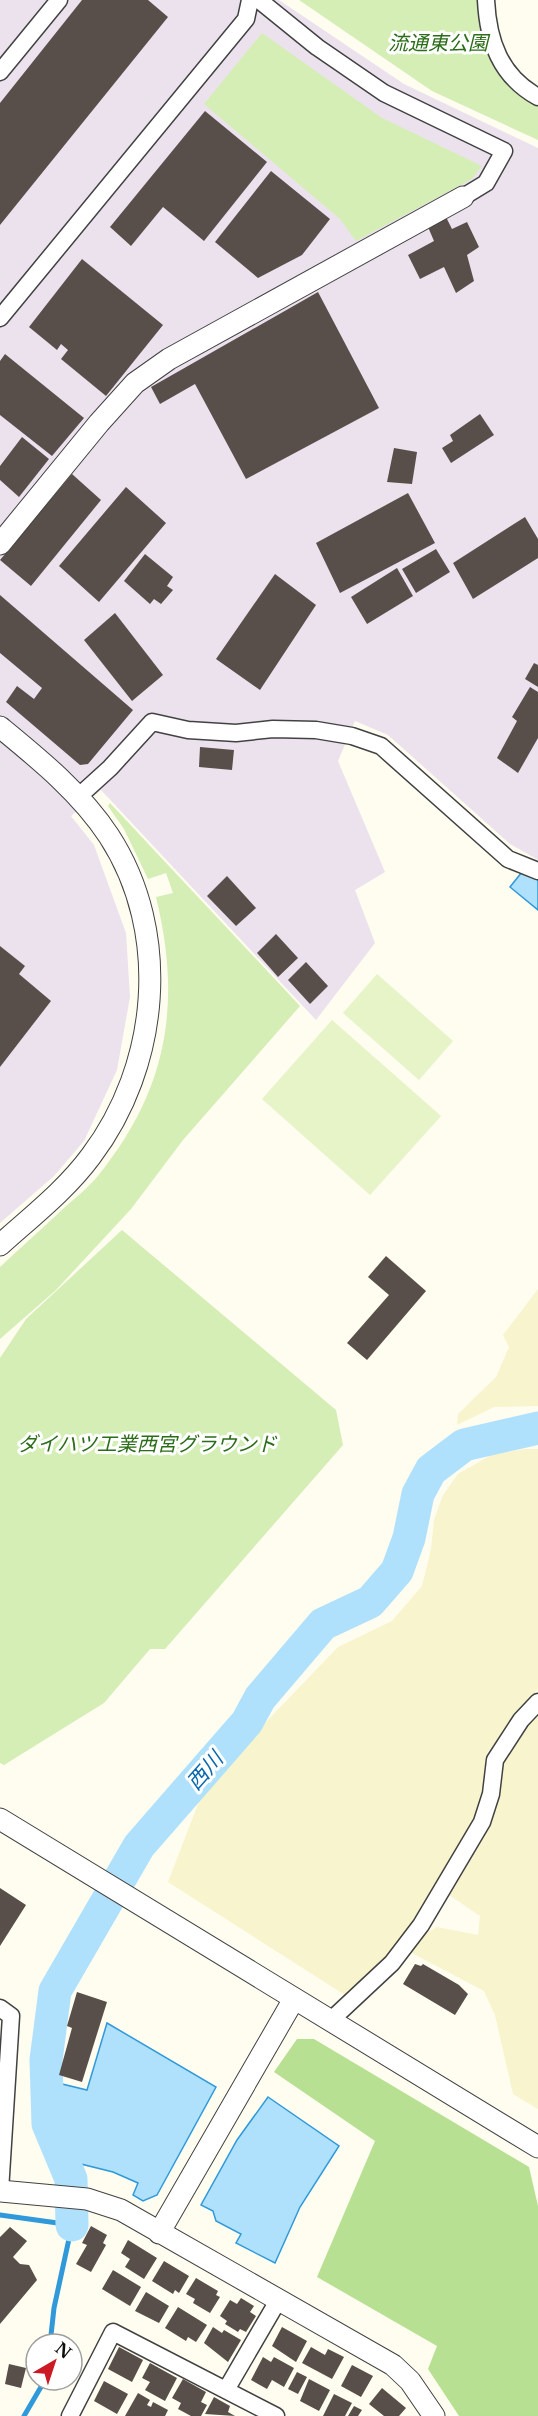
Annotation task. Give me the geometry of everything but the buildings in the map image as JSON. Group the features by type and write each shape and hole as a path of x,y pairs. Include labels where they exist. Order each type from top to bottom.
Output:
{"street":[{"path":"0,72 59,0"},
{"path":"0,318 246,19 250,0"},
{"path":"0,544 99,423 135,383 169,359 486,183 504,151 384,93 317,47 260,0"},
{"path":"486,0 488,29 496,52 523,89 538,97"},
{"path":"78,797 110,768 152,722 188,729 236,733 273,729 316,730 352,736 381,746 508,859 538,872"},
{"path":"0,727 78,797 109,836 137,896 150,962 145,1039 124,1101 90,1158 63,1188 0,1245"},
{"path":"330,2021 392,1963 421,1925 482,1822 491,1794 495,1760 509,1736 538,1702"},
{"path":"0,1818 538,2148"},
{"path":"159,2233 294,1999"},
{"path":"0,2008 11,2016 0,2191 87,2199 121,2210 393,2365 410,2381 434,2416"},
{"path":"226,2390 279,2299"},
{"path":"70,2416 113,2332 276,2416"}],"shaded area":[{"path":"0,0 279,0 404,84 538,148 538,860 510,844 388,735 355,721 338,761 385,872 355,890 375,943 316,1020 101,790 71,816 94,845 126,933 130,997 117,1070 84,1141 54,1176 0,1223"},
{"path":"538,1289 538,1406 494,1407 457,1425 458,1414 496,1377 509,1347 503,1335"},
{"path":"538,1449 538,1689 487,1753 489,1787 479,1818 416,1923 387,1959 348,1997 168,1882 203,1791 219,1771 338,1647 392,1621 422,1586 431,1549 434,1520 443,1495 458,1474 493,1454"},
{"path":"538,1710 538,2109 513,2094 495,2015 484,1991 410,1952 422,1936 437,1927 478,1935 480,1916 445,1892 499,1764"}],"green space":[{"name":"流通東公園","path":"299,0 479,0 481,32 515,92 538,106 538,140 432,91"},
{"path":"262,33 382,118 482,166 472,179 356,241 340,219 204,104"},
{"path":"110,803 300,1006 183,1140 131,1209 56,1290 0,1339 0,1267 97,1177 121,1144 140,1112 154,1078 163,1044 168,974 164,936 156,897 173,893 166,873 148,879 124,829 108,806"},
{"path":"377,974 453,1041 419,1080 343,1013"},
{"path":"332,1020 441,1116 370,1195 262,1099"},
{"name":"ダイハツ工業西宮グラウンド","path":"122,1230 336,1410 343,1445 165,1649 150,1649 104,1703 4,1765 0,1763 0,1358 26,1319"},
{"path":"297,2039 314,2039 529,2167 538,2206 538,2416 459,2416 428,2369 437,2346 317,2277 375,2141 274,2072"}],"water":[{"path":"522,872 538,880 538,910 510,887"},
{"path":"107,2023 216,2087 157,2195 143,2201 133,2195 138,2183 113,2172 81,2164 57,2115 62,2084 87,2090"},
{"path":"268,2097 339,2146 300,2207 275,2263 236,2243 241,2234 216,2221 213,2211 201,2205 237,2140"}],"waterway":[{"name":"西川","path":"72,2225 71,2179 48,2124 46,2060 55,1991 139,1846 247,1722 260,1698 323,1624 370,1602 397,1571 409,1538 418,1494 431,1470 464,1445 538,1428"},
{"path":"0,2215 72,2225 54,2308 51,2332"},
{"path":"24,2416 38,2392"}]}
